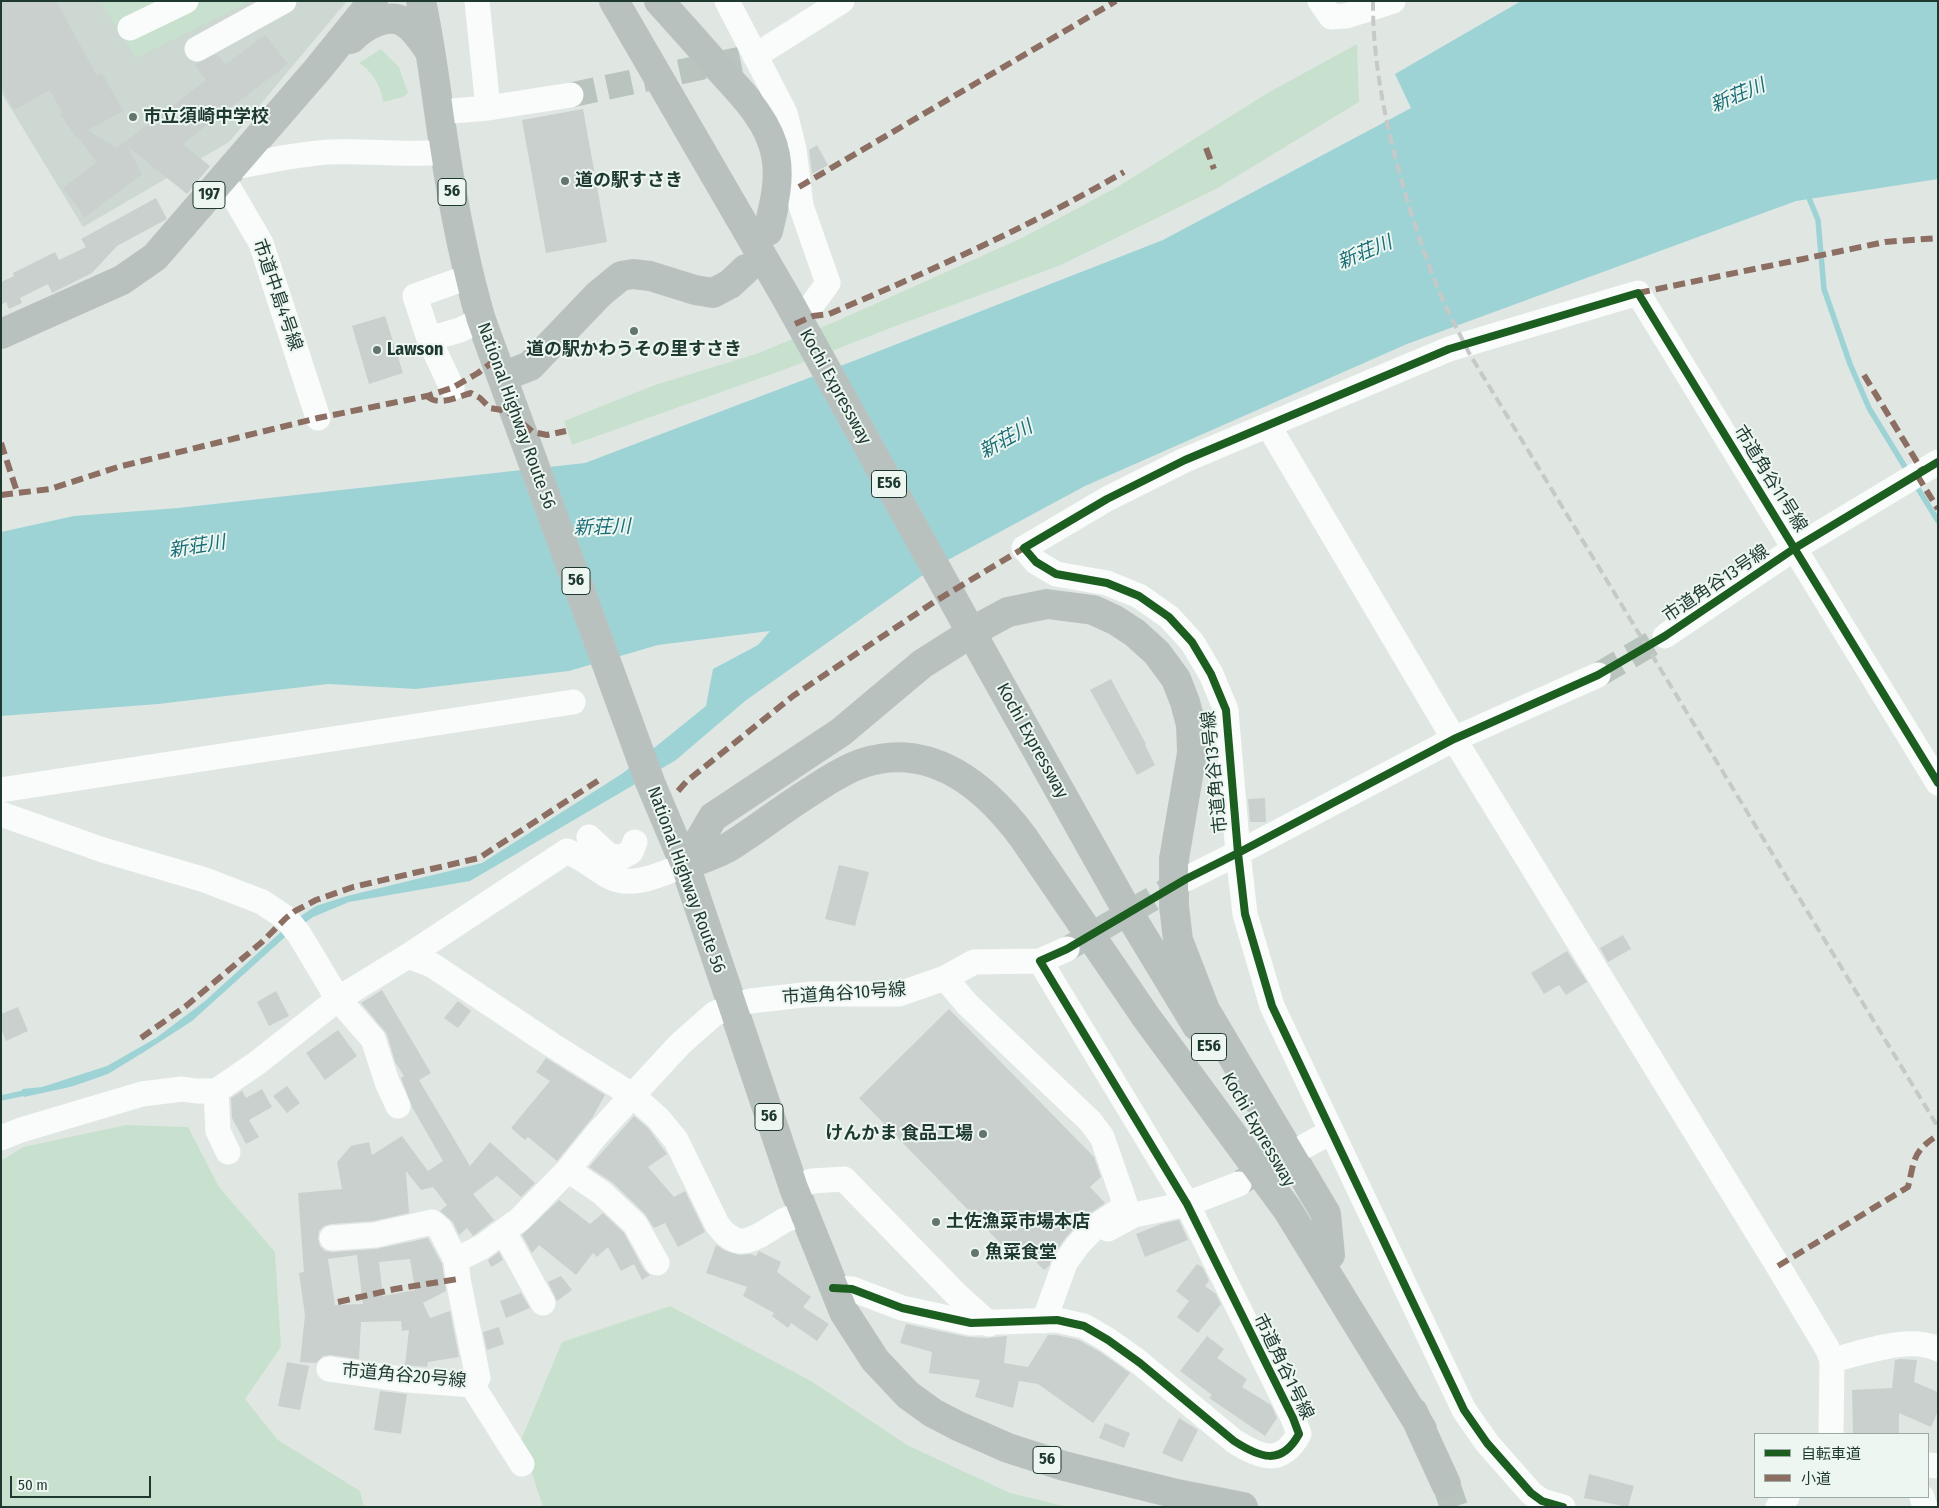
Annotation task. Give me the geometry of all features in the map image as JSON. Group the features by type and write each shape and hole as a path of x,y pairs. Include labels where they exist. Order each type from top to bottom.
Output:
{"highway":[{"name":"197","path":"1,334 100,292 139,270 168,243 317,70 373,1"},
{"name":"National Highway Route 56","path":"421,1 445,152 468,277 481,320 650,782 685,865 794,1188 844,1312 875,1360 908,1395 933,1412 1008,1448 1064,1466 1177,1494 1243,1507"},
{"name":"Kochi Expressway","path":"614,1 799,302 991,668 1125,907 1255,1124 1330,1255 1422,1429 1446,1484"},
{"path":"659,1 754,108 770,135 776,155 778,173 776,200 768,231"},
{"path":"317,70 358,32 380,21 398,20 404,22 419,36 430,53"},
{"path":"502,378 530,366 599,294 621,276 633,274 650,276 696,290 713,293 730,284 746,269"},
{"path":"685,865 713,818 841,732 922,664 982,626 1008,612 1047,604 1094,610 1115,620 1135,633 1157,653 1176,679 1185,702 1190,724 1192,753 1174,859 1174,906 1178,940 1184,959 1205,1010 1326,1214 1330,1255"},
{"path":"685,865 728,847 812,790 842,772 862,763 885,758 904,757 926,760 949,769 970,782 1008,816 1146,1017 1286,1209 1422,1429"}],"street":[{"path":"130,28 186,1"},
{"path":"196,49 284,1"},
{"path":"477,1 488,108"},
{"path":"727,1 785,113 794,149 801,206 828,283 799,302"},
{"path":"756,56 842,1"},
{"path":"1320,1 1331,17 1346,16 1393,1"},
{"path":"440,112 488,108 571,95"},
{"path":"228,173 302,155 330,152 422,154 445,152"},
{"name":"市道中島4号線","path":"228,173 261,243 318,418"},
{"path":"452,388 429,339 415,296 468,277"},
{"name":"市道角谷11号線","path":"1268,425 1449,349 1638,293 1938,782"},
{"path":"429,339 460,330 481,320"},
{"path":"1268,425 1454,738 1778,1266 1832,1360 1831,1433"},
{"name":"市道角谷13号線","path":"1268,425 1185,460 1107,499 1024,548 1036,562 1056,574 1107,583 1139,596 1169,617 1192,642 1211,674 1226,710 1238,853 1454,738 1598,675"},
{"name":"市道角谷13号線","path":"1665,636 1795,548 1938,462"},
{"path":"1,790 573,702"},
{"path":"1,814 102,850 205,880 262,902 286,918 299,934 338,999 373,1039 387,1082 398,1106"},
{"path":"589,837 608,855 620,858 631,852 635,842"},
{"path":"1,1138 21,1130 142,1094 182,1089 216,1091 257,1063 338,999 408,956 567,851 584,859 610,877 626,882 641,880 685,865"},
{"path":"1186,879 1238,853 1245,914 1272,1006 1464,1410 1487,1443 1531,1493 1542,1501 1563,1507"},
{"path":"1040,961 1067,949"},
{"path":"408,956 432,965 552,1045 632,1095 658,1118 676,1140 713,1216 724,1234 733,1240 741,1242 750,1241 787,1219 804,1214"},
{"name":"市道角谷10号線","path":"456,1260 482,1247 520,1219 568,1170 632,1095 680,1044 714,1014 750,1001 812,994 899,994 944,978 974,962 1040,961"},
{"name":"市道角谷1号線","path":"833,1288 852,1289 902,1308 971,1323 1051,1321 1084,1326 1108,1340 1234,1441 1251,1452 1264,1457 1276,1455 1293,1446 1299,1434 1293,1418 1187,1204 1040,961"},
{"path":"944,978 967,1004 1090,1121 1102,1137 1124,1203 1119,1211 1095,1227 1077,1246 1065,1263 1051,1321"},
{"path":"216,1091 218,1131 228,1152"},
{"path":"1304,1146 1331,1132"},
{"path":"568,1170 602,1193 635,1224 657,1263"},
{"path":"794,1188 812,1182 844,1179 956,1294 989,1324"},
{"path":"1051,1321 1068,1295 1078,1264 1087,1248 1103,1232 1134,1215 1187,1204 1239,1184"},
{"path":"332,1238 375,1235 432,1222 440,1229 456,1260"},
{"path":"504,1232 543,1303"},
{"name":"市道角谷20号線","path":"329,1369 408,1380 472,1385 478,1378 458,1279 456,1260"},
{"path":"1832,1360 1907,1343 1923,1344 1938,1349"},
{"path":"472,1385 522,1464"}],"shaded area":[{"name":"市立須崎中学校","path":"1,1 347,1 229,142 83,227 1,92"}],"green space":[{"path":"100,1 250,1 136,58"},
{"path":"1357,44 1359,102 1216,189 1061,265 786,369 572,445 564,421 655,385 756,354 839,320 1022,238 1119,186 1266,94"},
{"path":"381,49 399,67 408,93 403,97 383,102 376,80 359,63"},
{"path":"126,1125 188,1127 219,1187 275,1252 281,1347 245,1399 278,1440 360,1491 364,1507 1,1507 1,1161 23,1147"},
{"path":"670,1306 811,1381 907,1445 1010,1493 1068,1507 543,1507 521,1440 562,1342"}],"water":[{"name":"新荘川","path":"1521,1 1938,1 1938,179 1796,201 1407,344 1085,486 933,568 745,701 676,760 470,881 349,902 313,917 284,938 192,1021 144,1052 108,1074 70,1087 24,1097 22,1089 42,1087 107,1066 156,1038 205,1001 293,921 316,906 347,896 482,863 623,773 706,706 713,669 758,645 770,631 658,645 569,671 416,689 328,684 158,704 1,716 1,532 74,516 178,508 585,463 1163,240 1411,108 1395,74"}],"building":[{"path":"1,1 56,1 97,76 102,73 123,111 88,130 117,148 206,80 195,65 197,63 217,54 225,65 265,35 288,64 182,144 210,166 187,194 127,146 142,174 85,217 63,188 97,162 60,114 63,114 50,90 14,110 1,86"},
{"name":"道の駅すさき","path":"583,109 607,242 546,253 522,120"},
{"path":"817,145 828,165 812,174 809,150"},
{"path":"156,198 167,219 117,246 92,273 52,293 48,284 20,298 22,303 9,309 6,302 1,305 1,282 14,276 13,273 55,252 59,260 86,247 81,239"},
{"name":"Lawson","path":"385,316 403,373 369,384 352,326"},
{"path":"1111,679 1146,744 1155,765 1137,775 1090,690"},
{"path":"1265,798 1266,822 1250,822 1248,799"},
{"path":"839,865 869,872 855,926 825,919"},
{"path":"1623,935 1631,949 1608,962 1600,948"},
{"path":"1567,951 1587,982 1566,995 1559,985 1544,994 1531,973"},
{"path":"382,990 431,1073 419,1080 470,1166 490,1142 535,1183 521,1197 497,1176 473,1194 494,1220 473,1236 467,1228 459,1235 453,1222 440,1211 447,1205 433,1187 421,1190 406,1171 409,1213 373,1221 331,1224 324,1226 319,1231 318,1239 320,1246 325,1251 333,1252 376,1249 428,1238 442,1264 446,1291 423,1303 430,1318 450,1311 459,1357 428,1362 427,1367 405,1365 409,1330 402,1331 401,1321 361,1322 359,1359 330,1355 323,1356 316,1363 300,1362 305,1315 299,1273 304,1272 298,1193 342,1189 337,1162 351,1146 369,1142 372,1155 402,1136 428,1171 443,1161 412,1107 401,1078 404,1076 395,1062 387,1034 361,1003","holes":["357,1255 363,1304 335,1305 328,1259","410,1259 415,1290 383,1296 379,1262"]},
{"path":"276,991 289,1016 269,1026 257,1002"},
{"path":"458,1001 471,1011 458,1028 444,1018"},
{"path":"18,1007 28,1031 6,1041 1,1029 1,1014"},
{"name":"けんかま 食品工場","path":"949,1009 1094,1157 1101,1177 1090,1187 1105,1203 1085,1217 1067,1236 1053,1255 1049,1266 1044,1270 1020,1246 1011,1254 859,1098"},
{"path":"338,1030 357,1056 325,1080 306,1053"},
{"path":"546,1058 605,1095 592,1118 557,1161 528,1137 525,1140 511,1128 550,1081 536,1072"},
{"path":"287,1086 300,1103 287,1113 273,1096"},
{"path":"262,1089 272,1107 249,1120 259,1137 246,1144 232,1118 231,1098 242,1091 246,1098"},
{"path":"634,1116 648,1128 667,1154 648,1167 674,1197 685,1191 705,1232 678,1247 665,1223 654,1228 645,1214 612,1182 589,1167"},
{"path":"559,1200 590,1224 603,1213 624,1233 644,1270 650,1275 642,1280 634,1264 621,1271 608,1247 597,1257 593,1253 576,1275 539,1245 532,1253 522,1235"},
{"path":"1179,1220 1188,1240 1145,1257 1136,1234 1161,1224"},
{"path":"716,1245 726,1251 739,1255 750,1254 756,1256 759,1251 781,1262 777,1272 811,1297 803,1307 829,1324 817,1341 791,1323 788,1328 772,1316 774,1313 743,1296 747,1287 706,1273"},
{"path":"499,1252 503,1260 491,1267 488,1260"},
{"path":"1197,1264 1203,1268 1209,1281 1205,1286 1216,1294 1221,1304 1198,1333 1177,1317 1189,1301 1176,1291"},
{"path":"561,1276 572,1290 557,1301 548,1282"},
{"path":"521,1293 530,1308 506,1318 500,1301"},
{"path":"906,1324 968,1337 1007,1336 1004,1363 1028,1367 1048,1335 1079,1340 1130,1373 1093,1423 1038,1384 1019,1381 1013,1408 975,1397 980,1380 929,1373 932,1352 900,1343"},
{"path":"499,1327 504,1344 487,1350 483,1332"},
{"path":"1207,1336 1224,1349 1217,1358 1247,1379 1242,1387 1271,1405 1277,1418 1265,1436 1209,1398 1212,1395 1180,1371"},
{"path":"1895,1360 1917,1360 1914,1382 1938,1392 1938,1411 1931,1427 1899,1413 1899,1433 1853,1433 1852,1390 1892,1388"},
{"path":"287,1362 309,1366 300,1410 278,1406"},
{"path":"380,1391 407,1394 401,1434 374,1430"},
{"path":"1179,1418 1198,1430 1182,1462 1162,1453"},
{"path":"1105,1423 1130,1433 1124,1448 1099,1438"},
{"path":"1589,1474 1634,1486 1628,1507 1584,1498"}],"waterway":[{"path":"1807,193 1818,220 1824,289 1850,364 1869,408 1908,472"},
{"path":"1914,482 1938,521"},
{"path":"1,1098 29,1092"}],"tunnel":[{"path":"571,95 755,56"},
{"path":"1598,675 1665,636"},
{"path":"1067,949 1186,879"},
{"path":"1241,1182 1305,1146"},
{"path":"1446,1484 1454,1507"}],"railway":[{"path":"1373,1 1378,71 1392,145 1424,251 1447,310 1469,353 1938,1127"}],"marked path":[{"path":"799,187 1116,1"},
{"path":"1206,148 1214,169"},
{"path":"795,324 813,316 829,314 942,265 1016,230 1124,172"},
{"path":"1638,293 1885,242 1938,238"},
{"path":"1,495 50,489 118,467 318,418 427,396 452,388 478,373 495,360"},
{"path":"1864,375 1923,472"},
{"path":"427,396 431,399 442,401 471,393 480,398 490,408 511,414 533,432 547,435 566,431"},
{"path":"1,443 17,492"},
{"path":"1917,475 1938,509"},
{"path":"678,791 687,781 793,696 934,602 1024,548"},
{"path":"141,1038 186,1006 262,942 295,911 316,900 353,887 479,858 599,780"},
{"path":"1778,1266 1908,1187 1916,1157 1923,1146 1938,1135"},
{"path":"338,1302 395,1289 458,1279"}],"cycle path":[{"path":"1938,462 1795,548 1665,636 1598,675 1454,739 1238,853 1226,710 1211,674 1192,642 1169,617 1139,596 1107,583 1056,574 1036,562 1024,548 1107,499 1185,460 1449,349 1638,293 1938,783"},
{"path":"833,1288 852,1289 902,1308 971,1323 1057,1320 1084,1326 1108,1340 1140,1363 1243,1447 1261,1455 1269,1456 1285,1451 1292,1444 1299,1434 1293,1418 1187,1204 1040,961 1067,949 1186,879 1238,853 1245,914 1272,1006 1464,1410 1487,1443 1531,1493 1542,1501 1563,1507"}],"place":[{"name":"市立須崎中学校","path":"133,117"},
{"name":"道の駅すさき","path":"565,181"},
{"name":"道の駅かわうその里すさき","path":"634,331"},
{"name":"Lawson","path":"377,350"},
{"name":"けんかま 食品工場","path":"983,1134"},
{"name":"土佐漁菜市場本店","path":"936,1222"},
{"name":"魚菜食堂","path":"975,1253"}]}
